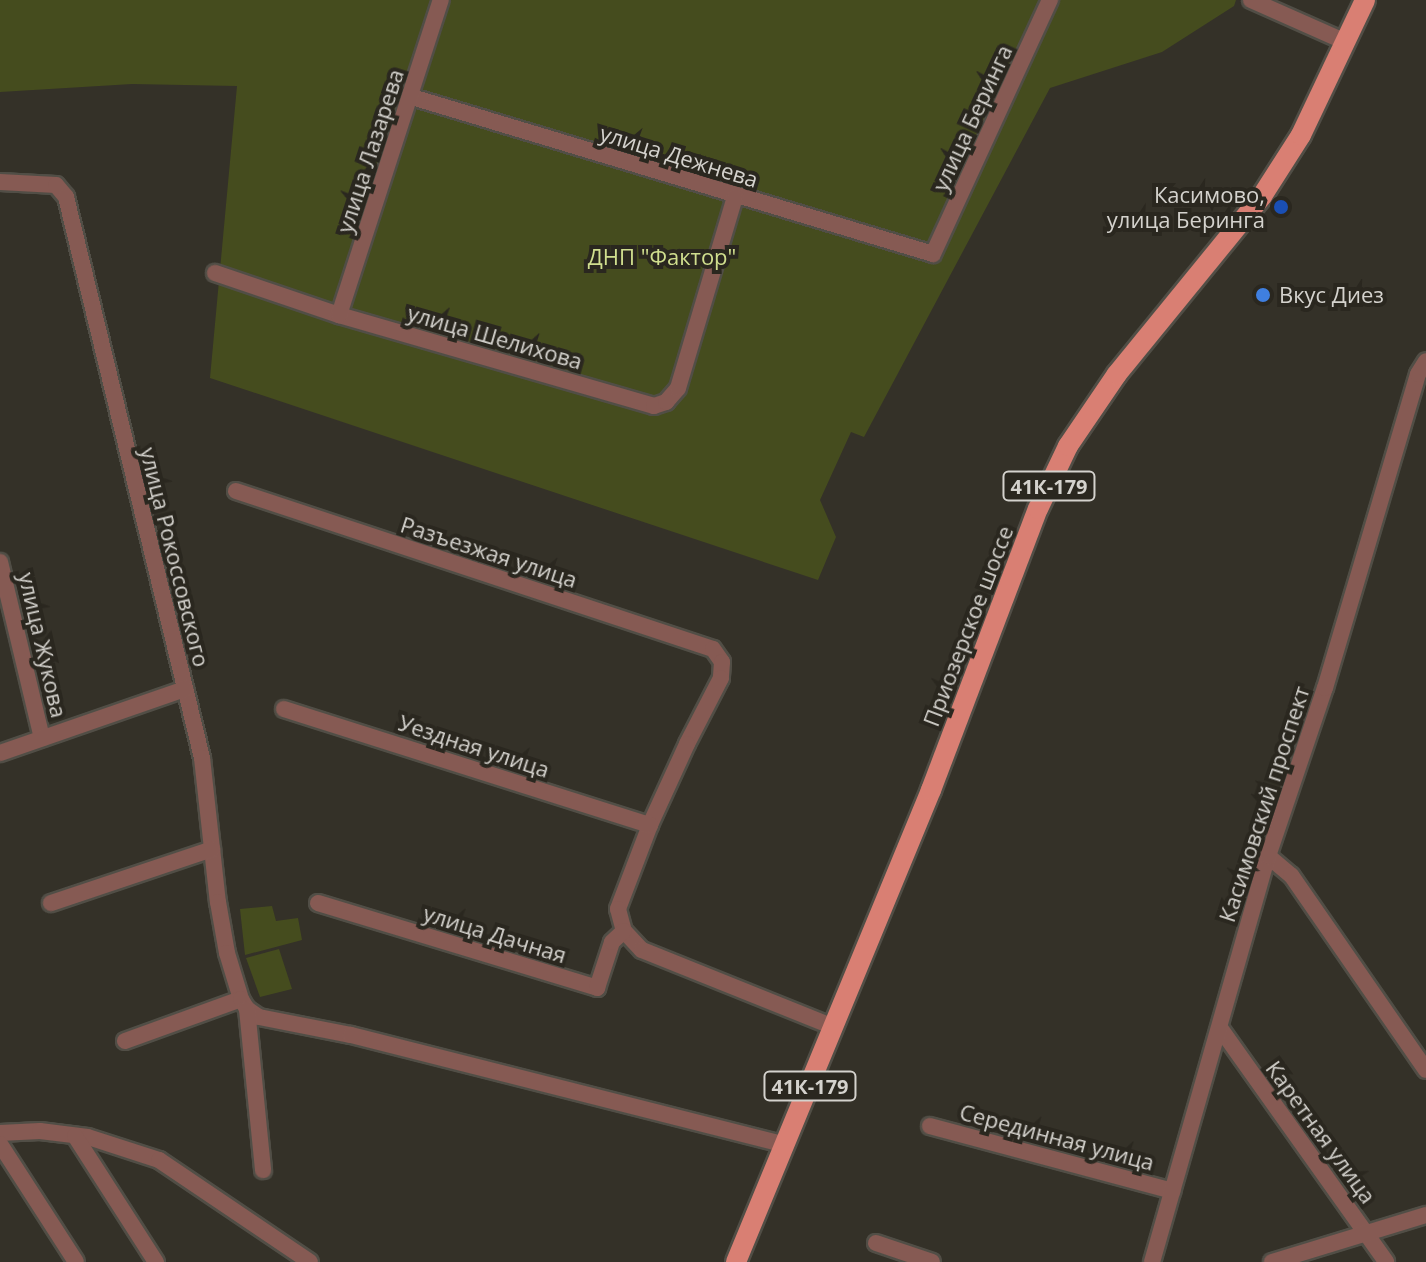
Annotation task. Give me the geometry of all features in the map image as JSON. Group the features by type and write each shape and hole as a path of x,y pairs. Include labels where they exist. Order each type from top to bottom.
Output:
{"main road":[{"name":"Приозерское шоссе","path":"785,1145 931,790 1038,509 1068,446 1117,374 1262,196 1301,135 1365,0"},
{"name":"41К-179","path":"736,1262 785,1145"}],"street":[{"name":"улица Лазарева","path":"339,315 441,0"},
{"name":"улица Беринга","path":"933,254 1050,0"},
{"path":"1251,0 1346,42"},
{"name":"улица Дежнева","path":"412,97 735,197 933,254"},
{"name":"улица Рокоссовского","path":"0,182 56,185 66,197 202,758 227,953 244,1004 263,1170"},
{"name":"улица Шелихова","path":"215,273 339,315 654,406 666,402 678,388 735,197"},
{"name":"Касимовский проспект","path":"1152,1262 1268,856 1325,688 1418,374 1426,361"},
{"name":"Разъезжая улица","path":"236,491 713,649 722,662 721,678 650,825"},
{"name":"улица Жукова","path":"0,562 42,738"},
{"path":"0,753 185,689"},
{"name":"Уездная улица","path":"284,709 650,825"},
{"path":"650,825 618,909 624,931 642,950 834,1027"},
{"path":"51,903 212,849"},
{"path":"1268,856 1291,875 1426,1070"},
{"name":"улица Дачная","path":"318,903 597,988 612,942 624,931"},
{"path":"125,1041 244,1004 262,1018 351,1035 785,1145"},
{"name":"Каретная улица","path":"1220,1028 1386,1262"},
{"name":"Серединная улица","path":"930,1126 1172,1191"},
{"path":"0,1133 40,1131 75,1136 159,1160 305,1261"},
{"path":"75,1136 156,1262"},
{"path":"0,1144 76,1262"},
{"path":"1272,1262 1426,1215"},
{"path":"876,1243 932,1262"}],"green space":[{"name":"ДНП \"Фактор\"","path":"0,0 1236,0 1234,6 1162,52 1050,88 864,437 851,432 820,500 836,537 818,580 210,378 237,86 132,84 0,92"},
{"path":"272,906 276,921 298,918 302,940 245,955 240,909"},
{"path":"279,949 292,989 260,997 246,958"}],"place":[{"name":"Касимово, улица Беринга","path":"1281,207"},
{"name":"Вкус Диез","path":"1263,295"}]}
